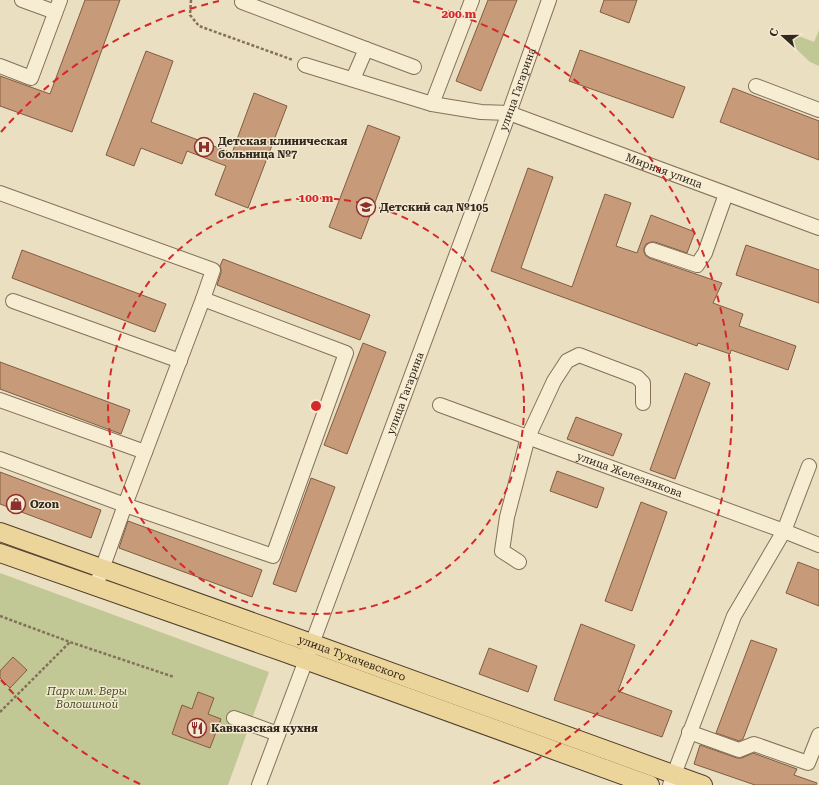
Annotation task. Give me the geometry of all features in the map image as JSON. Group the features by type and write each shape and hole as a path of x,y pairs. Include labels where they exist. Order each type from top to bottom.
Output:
{"main road":[{"name":"улица Тухачевского","path":"0,532 312,643 672,780 703,785"},
{"name":"улица Тухачевского","path":"0,553 306,660 650,785"}],"street":[{"path":"0,66 31,78 58,6 22,0"},
{"path":"432,104 472,0"},
{"name":"улица Гагарина","path":"259,785 509,113 549,0"},
{"path":"242,2 414,67"},
{"path":"354,79 366,49"},
{"name":"Мирная улица","path":"305,65 432,104 481,112 509,113 819,228"},
{"path":"756,86 819,110"},
{"path":"0,193 214,270 96,586"},
{"path":"652,250 697,265 705,253 726,194"},
{"path":"0,460 273,556 346,353 203,299"},
{"path":"13,301 180,362"},
{"path":"519,562 502,551 507,517 528,437 554,381 567,360 579,355 637,377 643,384 643,403"},
{"path":"0,400 145,452"},
{"name":"улица Железнякова","path":"440,405 819,545"},
{"path":"672,780 734,616 784,531 809,466"},
{"path":"234,718 278,734"},
{"path":"689,732 739,750 754,744 808,763 819,735"}],"path":[{"path":"191,0 190,15 199,26 305,65"},
{"path":"0,616 70,642 174,677"},
{"path":"0,712 70,642"}],"green space":[{"path":"819,30 819,66 810,62 794,47 791,33 814,42"},
{"name":"Парк им. Веры Волошиной","path":"0,573 269,672 228,785 0,785"}],"building":[{"path":"85,0 120,0 72,132 0,106 0,76 50,94"},
{"path":"488,0 517,0 481,91 456,81"},
{"path":"604,0 637,0 629,23 600,12"},
{"path":"580,50 685,87 673,118 569,81"},
{"path":"146,51 173,61 151,122 232,153 254,93 287,106 248,208 215,195 226,166 187,151 182,164 141,148 134,166 106,155"},
{"path":"733,88 819,121 819,160 720,122"},
{"path":"368,125 400,137 361,239 329,227"},
{"path":"528,168 553,177 521,268 572,287 605,194 631,203 616,246 637,253 651,215 695,232 687,253 655,242 646,244 644,252 649,258 722,283 713,303 743,314 739,326 796,346 788,370 731,350 730,354 698,343 697,346 491,271"},
{"path":"746,245 819,270 819,303 736,275"},
{"path":"22,250 166,304 155,332 12,278"},
{"path":"223,259 370,315 360,340 217,285 221,273 220,266"},
{"path":"363,343 386,352 347,454 324,445"},
{"path":"0,362 130,410 121,434 0,389"},
{"path":"685,373 710,383 675,479 650,470"},
{"path":"576,417 622,434 613,456 567,439"},
{"path":"557,471 604,488 597,508 550,491"},
{"path":"0,472 101,510 91,538 0,504"},
{"path":"311,478 335,487 296,592 273,584"},
{"path":"641,502 667,512 632,611 605,601"},
{"path":"128,521 262,570 252,597 119,548"},
{"path":"798,562 819,570 819,606 786,593"},
{"path":"581,624 635,645 618,691 672,711 662,737 554,700"},
{"path":"751,640 777,649 743,739 739,741 716,733"},
{"path":"489,648 537,666 528,692 479,674"},
{"path":"13,657 27,670 10,688 0,678 0,671"},
{"path":"198,692 214,698 208,714 221,719 210,748 172,734 182,705 192,709"},
{"path":"700,745 737,758 742,758 753,753 797,769 794,775 817,783 816,785 755,785 694,764"}],"place":[{"name":"Детская клиническая больница №7","path":"204,147"},
{"name":"Детский сад №105","path":"366,207"},
{"name":"Ozon","path":"16,504"},
{"name":"Кавказская кухня","path":"197,728"}]}
